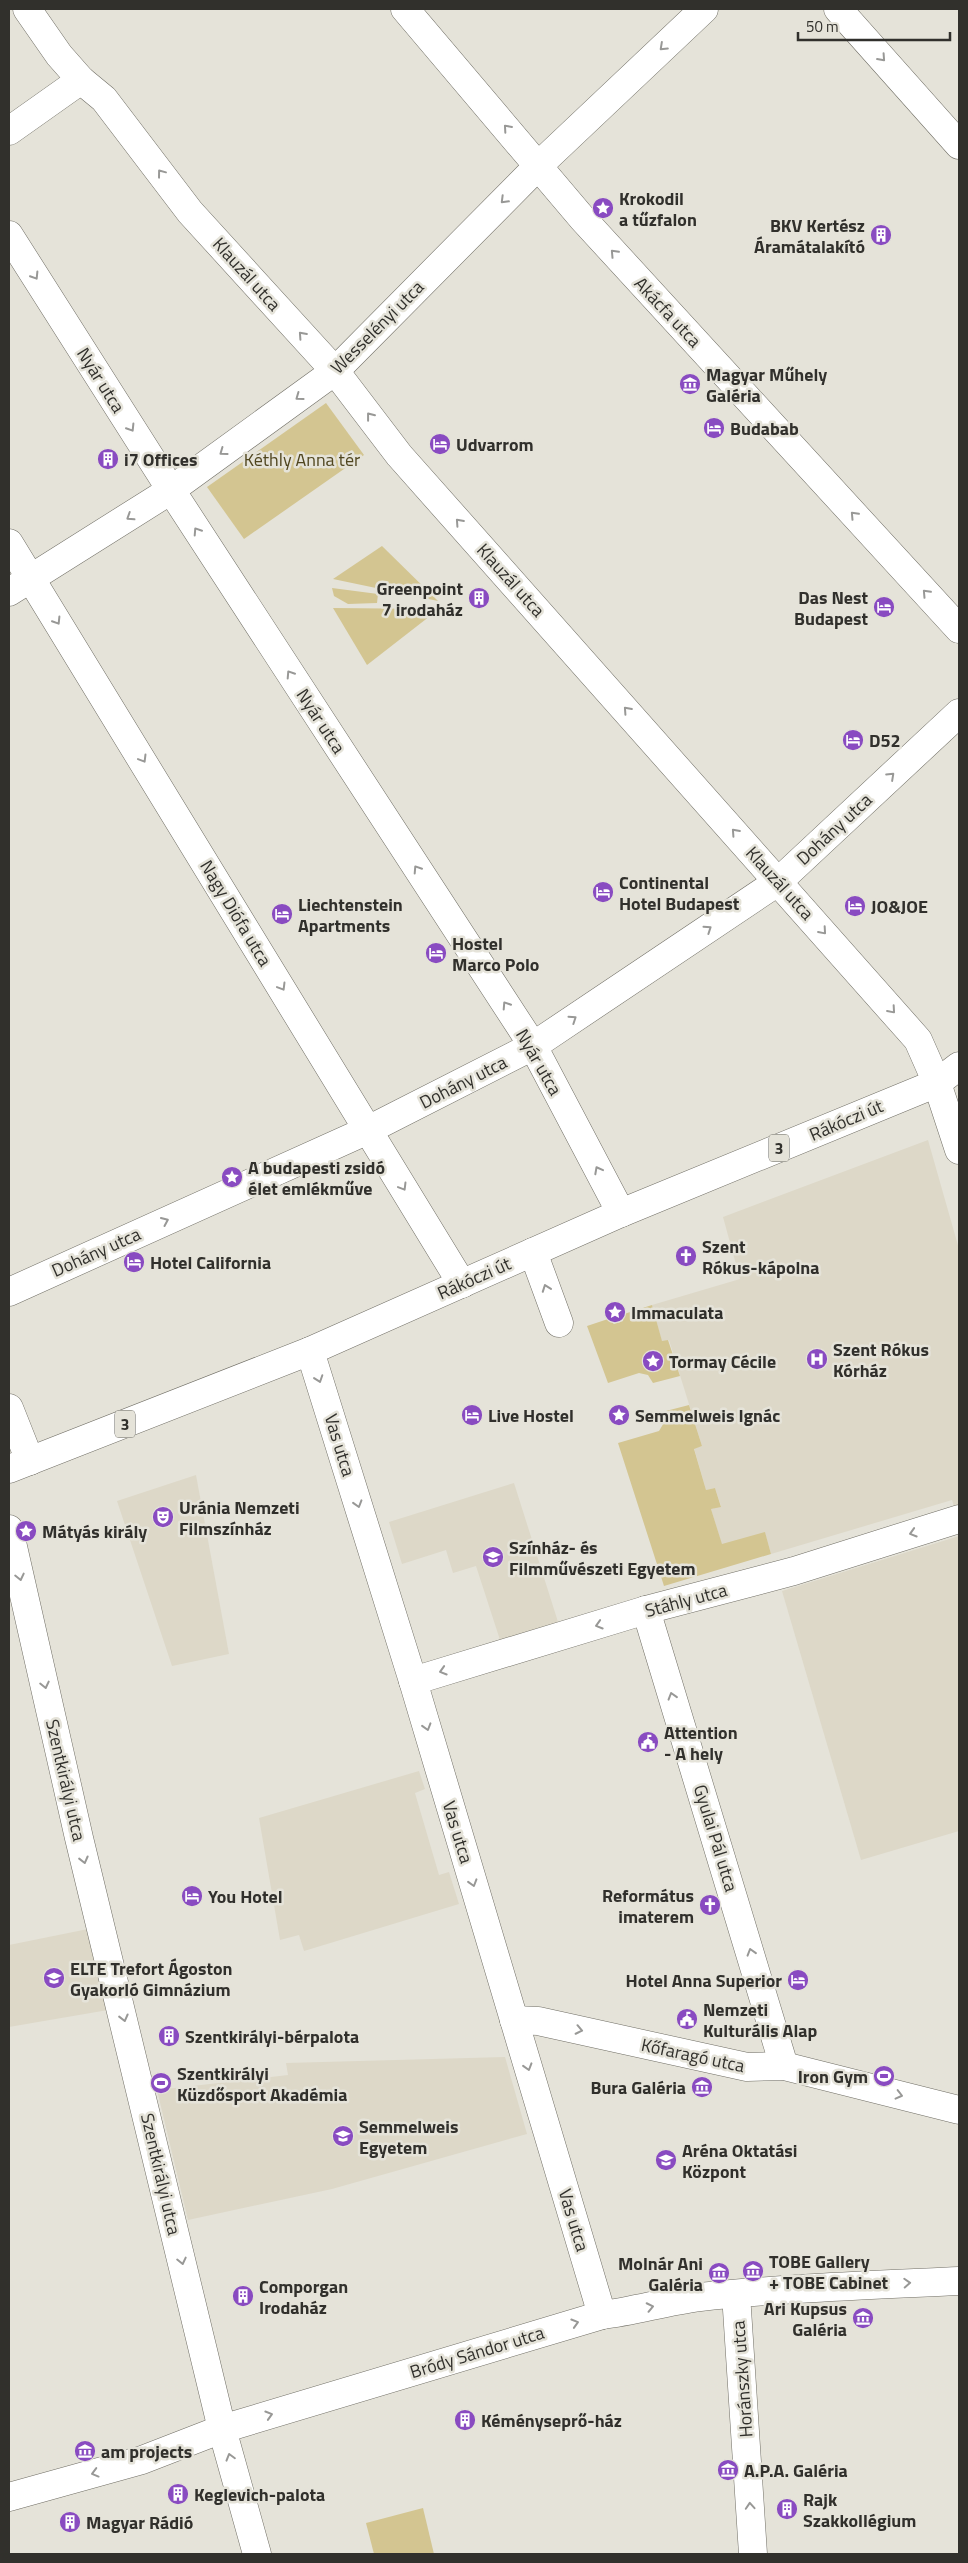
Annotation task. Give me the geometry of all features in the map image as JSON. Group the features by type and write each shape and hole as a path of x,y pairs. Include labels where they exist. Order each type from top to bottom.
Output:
{"street":[{"name":"Klauzál utca","path":"27,9 59,55 81,80 104,99 190,212 335,371 400,455 918,1040 948,1083 959,1150"},
{"name":"Akácfa utca","path":"405,9 582,218 959,629"},
{"name":"Wesselényi utca","path":"20,586 171,490 335,371 539,165 704,9"},
{"path":"838,9 959,145"},
{"path":"9,131 81,80"},
{"name":"Nyár utca","path":"9,235 171,490 533,1046 621,1213"},
{"name":"Nagy Diófa utca","path":"9,543 20,586 111,706 462,1284"},
{"name":"Dohány utca","path":"9,1292 368,1130 533,1046 779,881 959,713"},
{"name":"Rákóczi út","path":"20,1465 310,1351 621,1213 948,1083 959,1066"},
{"path":"533,1252 559,1323"},
{"name":"Vas utca","path":"310,1351 413,1680 602,2315"},
{"path":"9,1408 20,1465"},
{"name":"Stáhly utca","path":"413,1680 646,1610 757,1582 959,1519"},
{"name":"Szentkirályi utca","path":"9,1530 79,1838 222,2429 257,2554"},
{"name":"Gyulai Pál utca","path":"646,1610 784,2066"},
{"name":"Kőfaragó utca","path":"514,2020 538,2021 747,2067 784,2066 959,2110"},
{"name":"Bródy Sándor utca","path":"9,2496 142,2460 222,2429 602,2315 698,2298 736,2294 959,2281"},
{"name":"Horánszky utca","path":"736,2294 754,2554"}],"shaded area":[{"name":"Szent Rókus Kórház","path":"928,1140 959,1249 959,1522 952,1500 771,1554 765,1533 722,1545 711,1509 721,1506 715,1488 706,1490 694,1448 702,1446 669,1340 662,1342 652,1305 740,1279 723,1217"},
{"path":"196,1475 229,1654 172,1666 117,1501"},
{"name":"Színház- és Filmművészeti Egyetem","path":"514,1483 559,1625 501,1643 476,1566 453,1573 446,1550 402,1564 389,1522"},
{"path":"959,1536 959,1831 861,1860 782,1591"},
{"path":"419,1771 425,1789 415,1793 439,1875 449,1872 459,1904 304,1951 299,1935 280,1940 259,1818"},
{"name":"ELTE Trefort Ágoston Gyakorló Gimnázium","path":"88,1929 108,2010 9,2027 9,1945"},
{"name":"Semmelweis Egyetem","path":"505,2057 527,2134 332,2189 188,2220 157,2090 288,2075 286,2063"}],"green space":[{"name":"Kéthly Anna tér","path":"326,403 364,455 244,539 207,487"},
{"path":"382,546 438,601 333,579"},
{"path":"332,588 378,594 377,603 348,604 334,596"},
{"path":"333,608 439,609 367,665"},
{"path":"652,1305 662,1341 668,1340 680,1376 653,1383 648,1375 639,1373 608,1383 587,1326 608,1319 614,1324 623,1321 624,1314"},
{"path":"689,1405 702,1446 694,1449 706,1490 715,1488 721,1507 711,1509 722,1544 765,1532 771,1554 664,1586 618,1443 659,1431 665,1421 662,1412"},
{"path":"423,2508 434,2554 374,2554 366,2523"}],"place":[{"name":"Krokodil a tűzfalon","path":"603,208"},
{"name":"BKV Kertész Áramátalakító","path":"881,235"},
{"name":"Magyar Műhely Galéria","path":"690,384"},
{"name":"Budabab","path":"714,428"},
{"name":"Udvarrom","path":"440,444"},
{"name":"i7 Offices","path":"108,459"},
{"name":"Greenpoint 7 irodaház","path":"479,598"},
{"name":"Das Nest Budapest","path":"884,607"},
{"name":"D52","path":"853,740"},
{"name":"Continental Hotel Budapest","path":"603,892"},
{"name":"JO&JOE","path":"855,906"},
{"name":"Liechtenstein Apartments","path":"282,914"},
{"name":"Hostel Marco Polo","path":"436,953"},
{"name":"A budapesti zsidó élet emlékműve","path":"232,1177"},
{"name":"Szent Rókus-kápolna","path":"686,1256"},
{"name":"Hotel California","path":"134,1262"},
{"name":"Immaculata","path":"615,1312"},
{"name":"Szent Rókus Kórház","path":"817,1359"},
{"name":"Tormay Cécile","path":"653,1361"},
{"name":"Live Hostel","path":"472,1415"},
{"name":"Semmelweis Ignác","path":"619,1415"},
{"name":"Uránia Nemzeti Filmszínház","path":"163,1517"},
{"name":"Mátyás király","path":"26,1531"},
{"name":"Színház- és Filmművészeti Egyetem","path":"493,1557"},
{"name":"Attention - A hely","path":"648,1742"},
{"name":"You Hotel","path":"192,1896"},
{"name":"Református imaterem","path":"710,1905"},
{"name":"ELTE Trefort Ágoston Gyakorló Gimnázium","path":"54,1978"},
{"name":"Hotel Anna Superior","path":"798,1980"},
{"name":"Nemzeti Kulturális Alap","path":"687,2019"},
{"name":"Szentkirályi-bérpalota","path":"169,2036"},
{"name":"Iron Gym","path":"884,2076"},
{"name":"Szentkirályi Küzdősport Akadémia","path":"161,2083"},
{"name":"Bura Galéria","path":"702,2087"},
{"name":"Semmelweis Egyetem","path":"343,2136"},
{"name":"Aréna Oktatási Központ","path":"666,2160"},
{"name":"TOBE Gallery + TOBE Cabinet","path":"753,2271"},
{"name":"Molnár Ani Galéria","path":"719,2273"},
{"name":"Comporgan Irodaház","path":"243,2296"},
{"name":"Ari Kupsus Galéria","path":"863,2318"},
{"name":"Kéményseprő-ház","path":"465,2420"},
{"name":"am projects","path":"85,2451"},
{"name":"A.P.A. Galéria","path":"728,2470"},
{"name":"Keglevich-palota","path":"178,2494"},
{"name":"Rajk Szakkollégium","path":"787,2509"},
{"name":"Magyar Rádió","path":"70,2522"}]}
